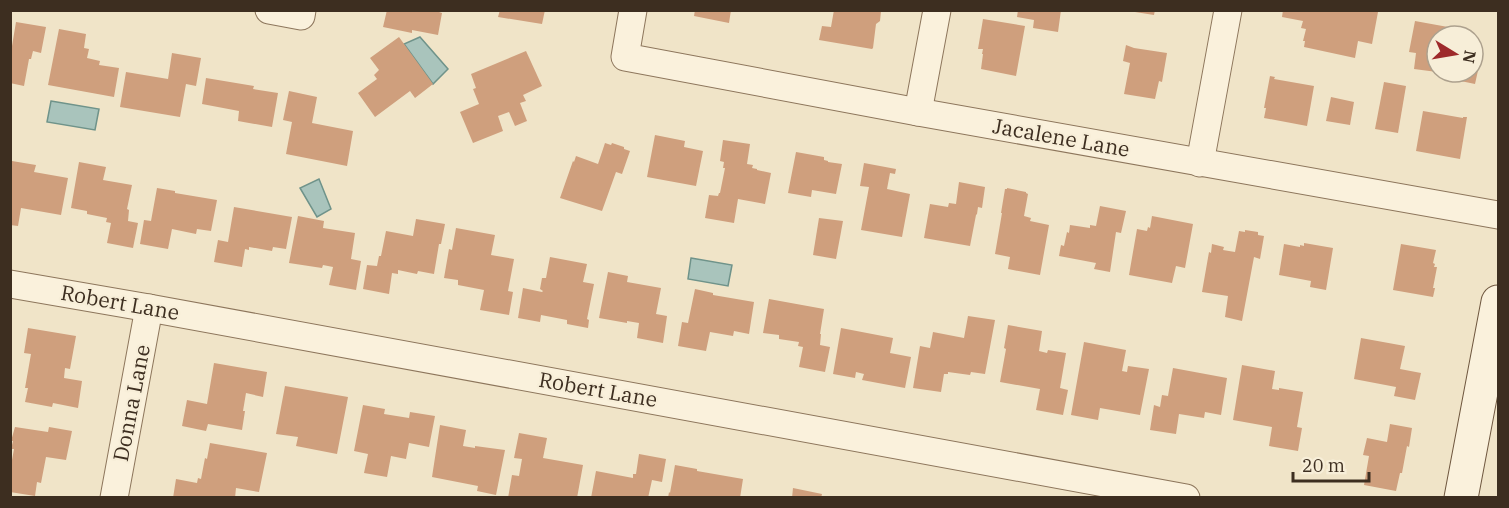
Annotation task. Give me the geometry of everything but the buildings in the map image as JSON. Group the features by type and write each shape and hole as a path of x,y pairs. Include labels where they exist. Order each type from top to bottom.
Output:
{"street":[{"path":"269,10 302,13"},
{"name":"Jacalene Lane","path":"633,10 625,57 918,112 1498,215"},
{"path":"918,112 937,10"},
{"path":"1200,163 1228,10"},
{"name":"Robert Lane","path":"10,284 149,308 1133,493 1186,498"},
{"path":"1461,498 1498,302"},
{"name":"Donna Lane","path":"114,498 149,308"}],"water":[{"path":"420,37 448,69 433,84 404,44"},
{"path":"51,101 99,109 95,130 47,122"},
{"path":"319,179 331,209 317,217 300,188"},
{"path":"691,258 732,265 728,286 688,279"}]}
